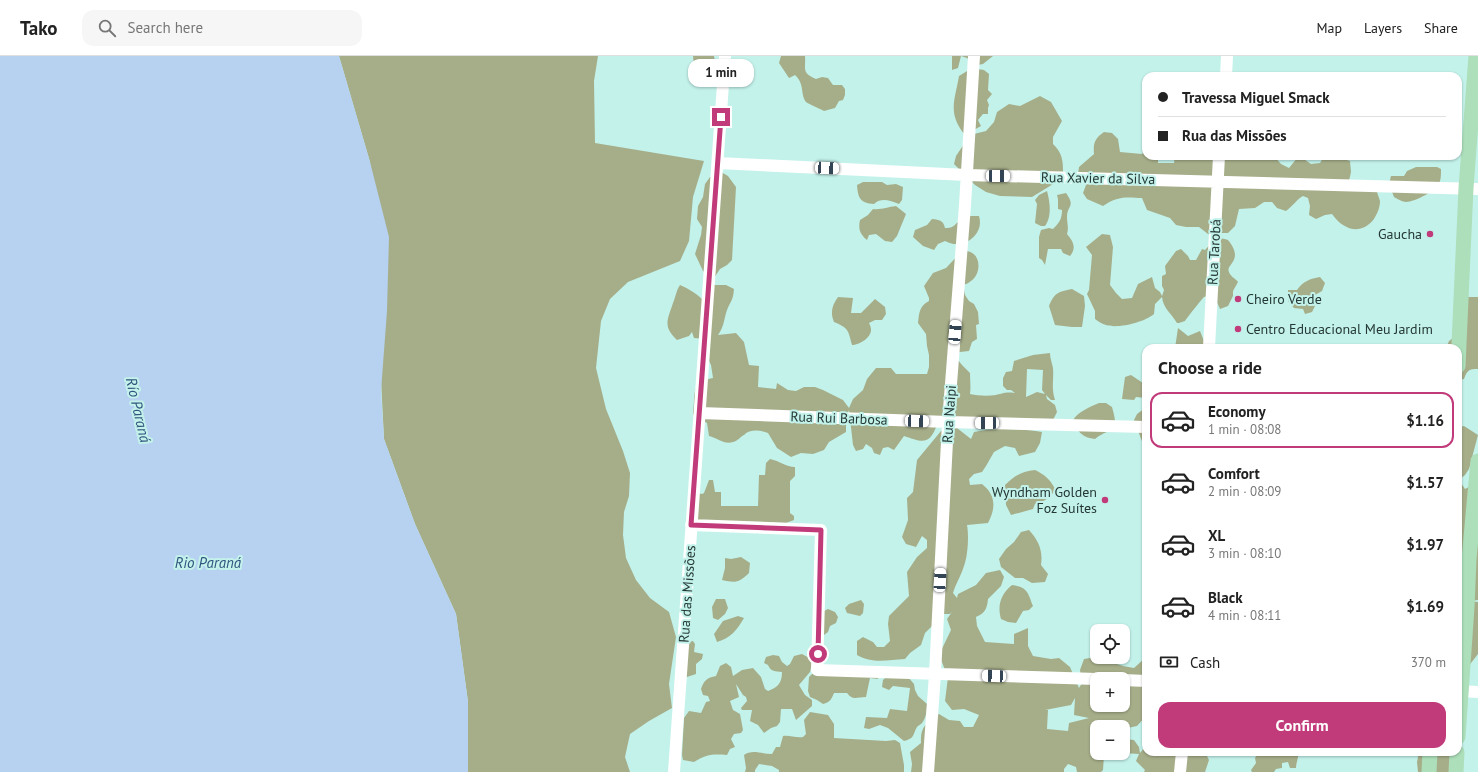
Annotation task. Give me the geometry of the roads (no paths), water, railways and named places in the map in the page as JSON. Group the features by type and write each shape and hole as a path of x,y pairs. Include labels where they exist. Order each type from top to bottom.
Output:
{"main road":[{"path":"1460,344 1472,189 1476,56"},
{"path":"1462,667 1467,607 1463,556 1478,461"},
{"path":"1462,599 1467,607"},
{"path":"1429,772 1430,756"},
{"path":"1456,772 1457,756"}],"street":[{"name":"Rua das Missões","path":"674,772 725,56"},
{"name":"Rua Naipi","path":"928,772 935,674 948,422 967,175 974,56"},
{"path":"1226,72 1227,56"},
{"name":"Rua Tarobá","path":"1209,344 1219,160"},
{"name":"Rua Xavier da Silva","path":"718,163 967,175 1472,189"},
{"name":"Rua Rui Barbosa","path":"700,413 1142,428"},
{"path":"691,525 821,530 817,670 1090,679"},
{"path":"1130,680 1142,681"},
{"path":"1462,691 1478,692"},
{"path":"1180,772 1182,756"}],"water":[{"name":"Rio Paraná","path":"0,56 339,56 370,162 389,237 387,311 381,391 384,439 415,524 456,614 468,702 468,772 0,772"}],"place":[{"name":"Gaucha","path":"1430,234"},
{"name":"Cheiro Verde","path":"1238,299"},
{"name":"Centro Educacional Meu Jardim","path":"1238,329"},
{"name":"Wyndham Golden Foz Suítes","path":"1105,500"}],"water label":[{"name":"Río Paraná","path":"138,410"}]}
